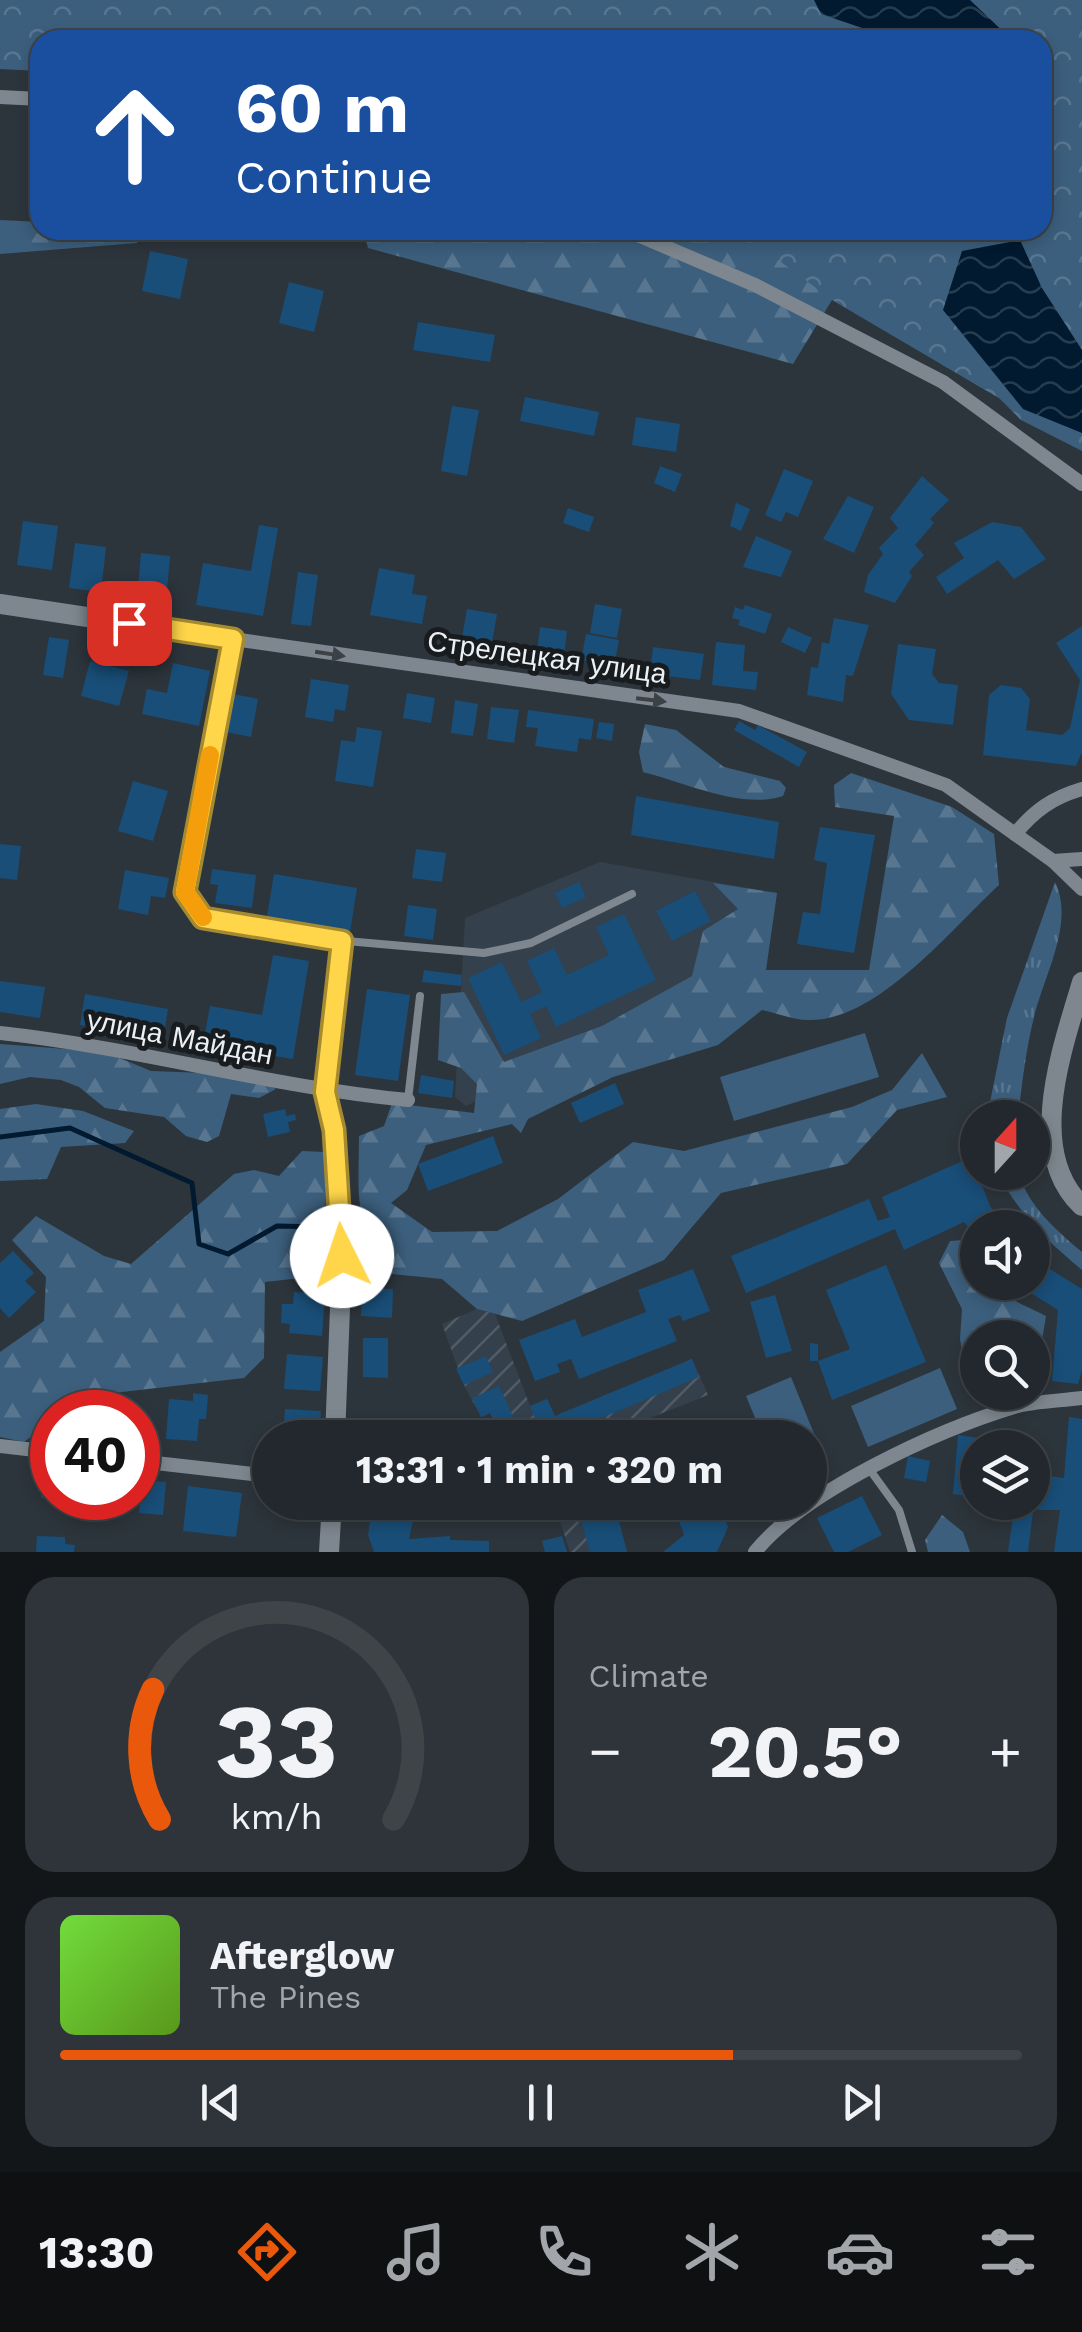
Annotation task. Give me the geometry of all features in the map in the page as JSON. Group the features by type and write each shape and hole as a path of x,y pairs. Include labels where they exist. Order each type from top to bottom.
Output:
{"street":[{"path":"0,96 30,98"},
{"path":"649,240 754,285 943,382 1082,484"},
{"name":"Стрелецкая улица","path":"0,604 739,711 946,785 1053,861 1082,889"},
{"path":"233,639 185,892 203,918 342,941 325,1092 334,1130 342,1256 336,1420"},
{"path":"1015,834 1034,811 1054,798 1082,788"},
{"path":"1053,861 1082,859"},
{"path":"1082,982 1061,1053 1052,1118 1058,1168 1082,1206"},
{"name":"улица Майдан","path":"0,1033 107,1046 325,1092 408,1100"},
{"path":"755,1552 770,1533 810,1503 931,1440 1016,1406 1082,1398"},
{"path":"0,1446 30,1449"},
{"path":"160,1464 252,1474"},
{"path":"328,1552 331,1520"}],"lane":[{"path":"342,941 466,955 484,953 530,943 632,894"},
{"path":"408,1100 420,996"},
{"path":"870,1470 898,1510 912,1552"}],"shaded area":[{"path":"600,862 777,893 763,988 613,1033 466,1106 455,1097 465,918"},
{"path":"477,1309 495,1314 530,1406 547,1399 555,1416 692,1359 708,1395 645,1420 493,1420 490,1413 481,1417 464,1385 442,1324"},
{"path":"560,1520 619,1520 627,1552 570,1552"}],"green space":[{"path":"0,0 1082,0 1082,451 1021,420 999,398 831,299 746,240 1052,240 1052,30 30,30 30,70 0,69"},
{"path":"0,220 30,222 30,240 139,240 137,243 0,254"},
{"path":"366,240 946,240 999,398 832,300 793,364 368,248"},
{"path":"645,724 676,730 724,767 780,781 786,788 783,796 750,800 732,797 643,772 639,752"},
{"path":"851,773 952,807 994,834 999,885 936,948 886,990 834,1017 808,1020 762,1010 718,1045 613,1077 528,1119 521,1133 512,1124 426,1145 407,1190 391,1203 432,1232 497,1231 558,1199 633,1142 684,1151 852,1107 892,1090 922,1053 947,1097 897,1110 847,1164 721,1193 664,1260 522,1321 477,1309 442,1279 392,1274 370,1239 360,1209 359,1136 384,1126 392,1103 474,1113 477,1084 461,1068 438,1060 441,994 464,992 504,1062 602,1026 692,976 703,931 738,909 713,883 777,893 766,970 869,970 894,816 835,807 834,785"},
{"path":"1055,882 1062,914 1060,932 1031,1029 1020,1100 990,1100 1007,1018"},
{"path":"865,1033 879,1077 734,1121 720,1077"},
{"path":"0,1044 105,1052 151,1071 232,1074 261,1080 276,1089 259,1098 231,1094 219,1136 207,1142 186,1136 164,1117 105,1108 79,1087 61,1080 30,1077 0,1084"},
{"path":"36,1104 83,1111 134,1131 125,1143 61,1147 47,1179 0,1181 0,1109"},
{"path":"302,1151 325,1152 327,1275 265,1282 264,1358 244,1378 139,1390 30,1390 30,1438 24,1442 0,1437 0,1352 44,1321 46,1277 12,1240 36,1216 104,1256 131,1264 234,1174 254,1170 279,1176"},
{"path":"1008,1190 1026,1190 1039,1210 1022,1210"},
{"path":"1050,1223 1082,1252 1082,1270 1050,1242"},
{"path":"960,1240 960,1300 1013,1300 1046,1316 1045,1320 961,1320 962,1309 939,1263 950,1241"},
{"path":"940,1368 957,1409 868,1447 851,1406"},
{"path":"791,1377 808,1420 756,1420 746,1396"},
{"path":"942,1515 963,1532 970,1552 928,1552 925,1540"}],"water":[{"path":"814,0 970,0 1002,30 866,30 821,14"},
{"path":"1020,240 1042,288 1082,350 1082,433 1023,409 943,310 962,251"}],"building":[{"path":"150,251 188,259 180,299 142,291"},
{"path":"289,282 324,291 314,332 279,323"},
{"path":"418,322 495,335 490,362 413,350"},
{"path":"525,397 599,412 594,436 520,421"},
{"path":"452,406 479,410 467,476 441,471"},
{"path":"636,417 680,424 676,452 632,445"},
{"path":"660,466 682,474 675,492 654,483"},
{"path":"784,469 813,481 798,517 786,512 781,522 765,515"},
{"path":"922,476 949,500 930,519 934,523 915,545 924,555 909,572 912,576 895,603 864,592 868,575 883,554 879,548 898,528 890,518"},
{"path":"848,496 874,507 854,553 823,539"},
{"path":"736,503 750,509 741,531 730,526"},
{"path":"568,508 594,517 589,532 563,523"},
{"path":"23,521 58,526 52,570 17,565"},
{"path":"992,522 1021,527 1046,559 1014,579 998,560 947,594 936,577 964,558 954,543"},
{"path":"259,525 278,528 263,616 196,605 203,563 251,571"},
{"path":"756,536 792,551 781,577 743,567"},
{"path":"75,543 106,547 101,592 69,588"},
{"path":"141,553 170,556 166,602 137,599"},
{"path":"379,568 415,575 412,594 427,596 422,624 370,615"},
{"path":"298,572 318,575 311,626 291,624"},
{"path":"595,604 622,609 617,638 590,633"},
{"path":"745,605 772,614 765,634 738,625 740,620 732,618 735,607 743,610"},
{"path":"467,609 497,614 491,648 461,643"},
{"path":"834,618 869,625 853,676 846,675 843,702 807,695 811,667 818,668 822,642 829,644"},
{"path":"1082,626 1082,752 1076,766 983,755 989,695 1001,685 1021,688 1030,699 1026,730 1062,735 1070,728 1080,680 1056,643"},
{"path":"540,627 567,631 564,656 537,653"},
{"path":"788,627 812,638 805,653 781,642"},
{"path":"586,634 619,640 614,667 581,660"},
{"path":"49,637 69,640 63,678 43,675"},
{"path":"716,642 745,645 743,671 758,672 756,690 712,685"},
{"path":"898,644 936,649 932,674 939,683 958,685 953,725 909,720 891,694"},
{"path":"653,647 704,654 700,680 650,674"},
{"path":"90,661 129,671 119,706 81,696"},
{"path":"173,663 210,671 199,726 142,714 147,689 167,693"},
{"path":"311,679 349,685 345,711 335,709 333,722 305,717"},
{"path":"407,693 435,698 431,723 403,718"},
{"path":"233,694 258,699 251,737 226,732"},
{"path":"455,700 478,704 473,736 451,733"},
{"path":"491,707 519,710 514,743 487,739"},
{"path":"528,710 594,719 591,740 579,738 577,752 535,746 538,728 526,727"},
{"path":"739,721 755,730 758,725 807,752 799,767 734,730"},
{"path":"599,722 614,724 612,741 596,738"},
{"path":"357,727 382,731 373,787 335,781 341,740 355,742"},
{"path":"133,781 168,791 153,841 118,831"},
{"path":"636,796 779,822 774,859 631,835"},
{"path":"820,827 875,835 854,953 797,944 803,912 820,914 827,863 814,860"},
{"path":"0,844 21,846 17,880 0,878"},
{"path":"416,849 446,853 442,882 412,878"},
{"path":"212,869 256,875 252,908 215,903 218,885 210,884"},
{"path":"125,870 169,878 165,898 151,896 148,915 118,909"},
{"path":"274,874 357,888 350,932 267,916"},
{"path":"579,882 586,897 562,908 555,893"},
{"path":"695,891 711,921 672,941 656,911"},
{"path":"408,905 437,909 433,940 404,936"},
{"path":"624,914 656,980 556,1027 546,1006 530,1014 541,1038 504,1055 468,978 502,962 521,1002 542,992 527,961 554,948 567,975 609,955 596,927"},
{"path":"273,955 309,961 293,1059 203,1044 210,1006 262,1015"},
{"path":"424,970 462,975 461,986 422,982"},
{"path":"0,981 45,987 40,1018 0,1012"},
{"path":"367,989 410,995 398,1081 355,1075"},
{"path":"85,994 168,1009 163,1040 80,1025"},
{"path":"421,1075 454,1081 452,1098 418,1093"},
{"path":"615,1083 624,1104 580,1123 571,1103"},
{"path":"285,1109 286,1116 295,1114 296,1120 288,1122 290,1132 268,1137 263,1114"},
{"path":"493,1136 503,1163 428,1191 418,1164"},
{"path":"960,1162 960,1190 984,1190 993,1210 960,1210 960,1224 904,1250 895,1229 746,1293 731,1256 869,1199 878,1221 890,1217 882,1197"},
{"path":"13,1251 34,1273 25,1281 36,1292 9,1318 0,1308 0,1263"},
{"path":"886,1265 926,1362 832,1400 818,1361 850,1349 826,1290"},
{"path":"693,1269 710,1311 683,1321 680,1315 668,1319 677,1341 579,1379 571,1359 557,1364 560,1372 535,1381 519,1340 575,1319 582,1337 646,1312 638,1290"},
{"path":"1050,1269 1082,1289 1082,1370 1078,1384 1052,1381 1058,1310 1042,1300 1050,1300"},
{"path":"362,1288 393,1289 392,1318 361,1316"},
{"path":"294,1292 325,1294 322,1336 289,1333 290,1324 281,1323 282,1304 293,1304"},
{"path":"775,1295 792,1351 766,1358 750,1302"},
{"path":"363,1338 388,1338 388,1378 363,1377"},
{"path":"810,1343 818,1344 818,1361 810,1361"},
{"path":"287,1354 323,1357 320,1391 284,1389"},
{"path":"486,1356 493,1372 464,1385 456,1369"},
{"path":"692,1359 699,1377 597,1420 536,1420 530,1406 547,1399 555,1416"},
{"path":"499,1386 515,1420 493,1420 490,1413 481,1417 472,1398"},
{"path":"193,1393 208,1395 206,1419 199,1419 197,1441 166,1439 169,1399 193,1401"},
{"path":"285,1409 321,1411 320,1420 284,1420"},
{"path":"1069,1417 1082,1419 1082,1552 1054,1552 1060,1510 1050,1510 1050,1476 1064,1478"},
{"path":"958,1435 960,1495 953,1494"},
{"path":"908,1456 930,1461 926,1482 904,1478"},
{"path":"160,1482 166,1482 160,1515"},
{"path":"188,1486 242,1493 236,1537 183,1531"},
{"path":"862,1496 882,1535 848,1552 834,1552 818,1520 827,1520 827,1513"},
{"path":"370,1520 413,1520 409,1539 450,1536 450,1540 489,1541 489,1552 374,1552 368,1535"},
{"path":"581,1520 619,1520 627,1552 590,1552"},
{"path":"679,1520 725,1520 728,1527 717,1552 663,1552 684,1535"},
{"path":"1012,1520 1032,1520 1028,1552 1008,1552"},
{"path":"37,1536 65,1537 65,1544 75,1545 74,1552 36,1552"},
{"path":"562,1536 567,1552 545,1552 542,1541"}],"waterway":[{"path":"0,1137 70,1128 192,1183 199,1244 228,1254 277,1226 321,1227"}],"slow traffic":[{"path":"203,917 185,892 210,755"}],"route":[{"path":"129,623 233,639 185,892 203,918 342,941 325,1092 334,1130 342,1256"}]}
